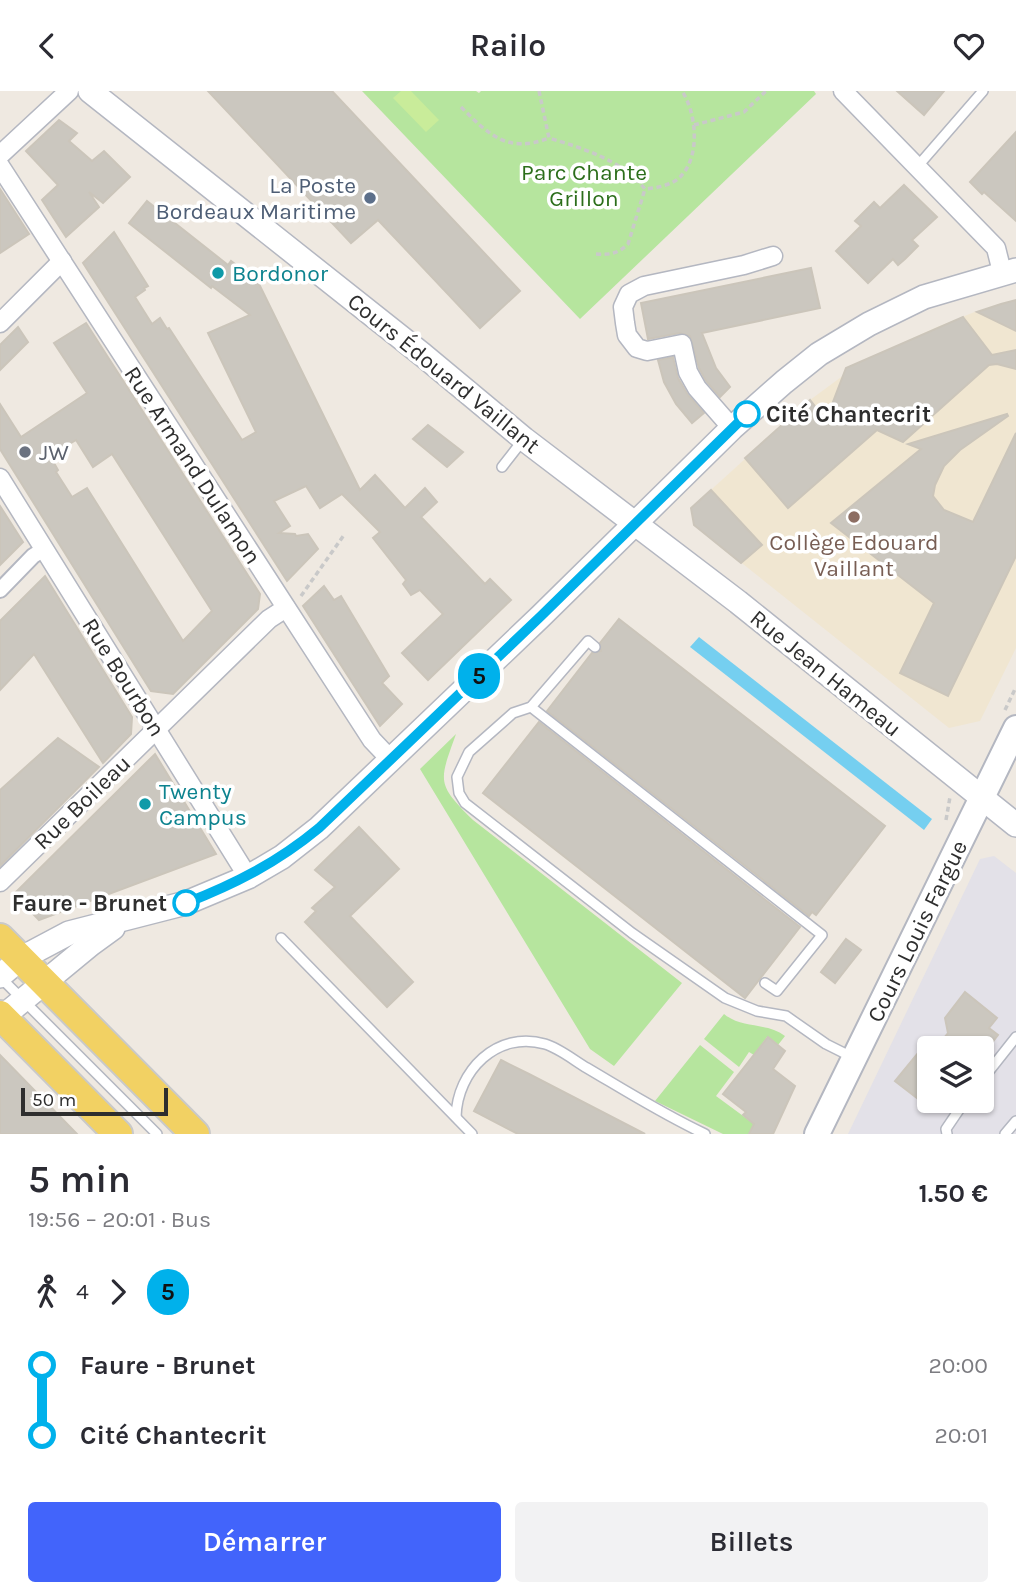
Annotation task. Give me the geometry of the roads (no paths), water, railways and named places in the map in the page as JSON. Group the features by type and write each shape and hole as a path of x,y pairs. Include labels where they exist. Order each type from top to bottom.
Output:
{"main road":[{"name":"Cours Louis Fargue","path":"817,1134 1016,728"},
{"path":"0,938 14,1007 118,1134"},
{"path":"14,1007 195,1134"}],"street":[{"path":"0,155 69,91"},
{"name":"Cours Édouard Vaillant","path":"90,91 423,355 524,439 635,523"},
{"path":"7,970 69,933 186,903 248,877 302,842 391,760 732,428 819,354 869,324 924,297 1009,271 996,248 843,91"},
{"name":"Rue Armand Dulamon","path":"0,166 372,740 391,760"},
{"path":"732,428 697,388 688,372 682,344 647,351 637,348 628,335 623,307 629,293 644,286 773,256"},
{"path":"0,323 62,261"},
{"name":"Rue Bourbon","path":"0,478 248,877"},
{"name":"Rue Jean Hameau","path":"635,523 867,704 1016,825"},
{"path":"0,590 33,556 44,549"},
{"name":"Rue Boileau","path":"0,882 270,619 286,608"},
{"path":"14,1007 90,944 124,921"}],"lane":[{"path":"917,167 983,91"},
{"path":"502,467 524,439"},
{"path":"595,647 588,641 531,707 513,713 469,752 457,777 459,793 465,803 632,933 725,998 749,1008 786,1016 826,1044 855,1058"},
{"path":"531,707 822,935 777,991 765,983"},
{"path":"281,937 472,1134"},
{"path":"14,1007 157,1134"},
{"path":"994,1065 1016,1037"},
{"path":"456,1117 456,1098 474,1066 494,1048 519,1042 546,1044 676,1121 705,1134"},
{"path":"947,1134 946,1129 956,1113"},
{"path":"1005,1134 1016,1121"}],"water":[{"path":"699,637 932,819 924,830 690,647"}],"place":[{"name":"La Poste Bordeaux Maritime","path":"370,198"},
{"name":"Bordonor","path":"218,273"},
{"name":"Cité Chantecrit","path":"747,414"},
{"name":"JW","path":"25,452"},
{"name":"Collège Edouard Vaillant","path":"854,517"},
{"name":"Twenty Campus","path":"145,804"},
{"name":"Faure - Brunet","path":"186,903"}],"park label":[{"name":"Parc Chante Grillon","path":"584,185"}]}
